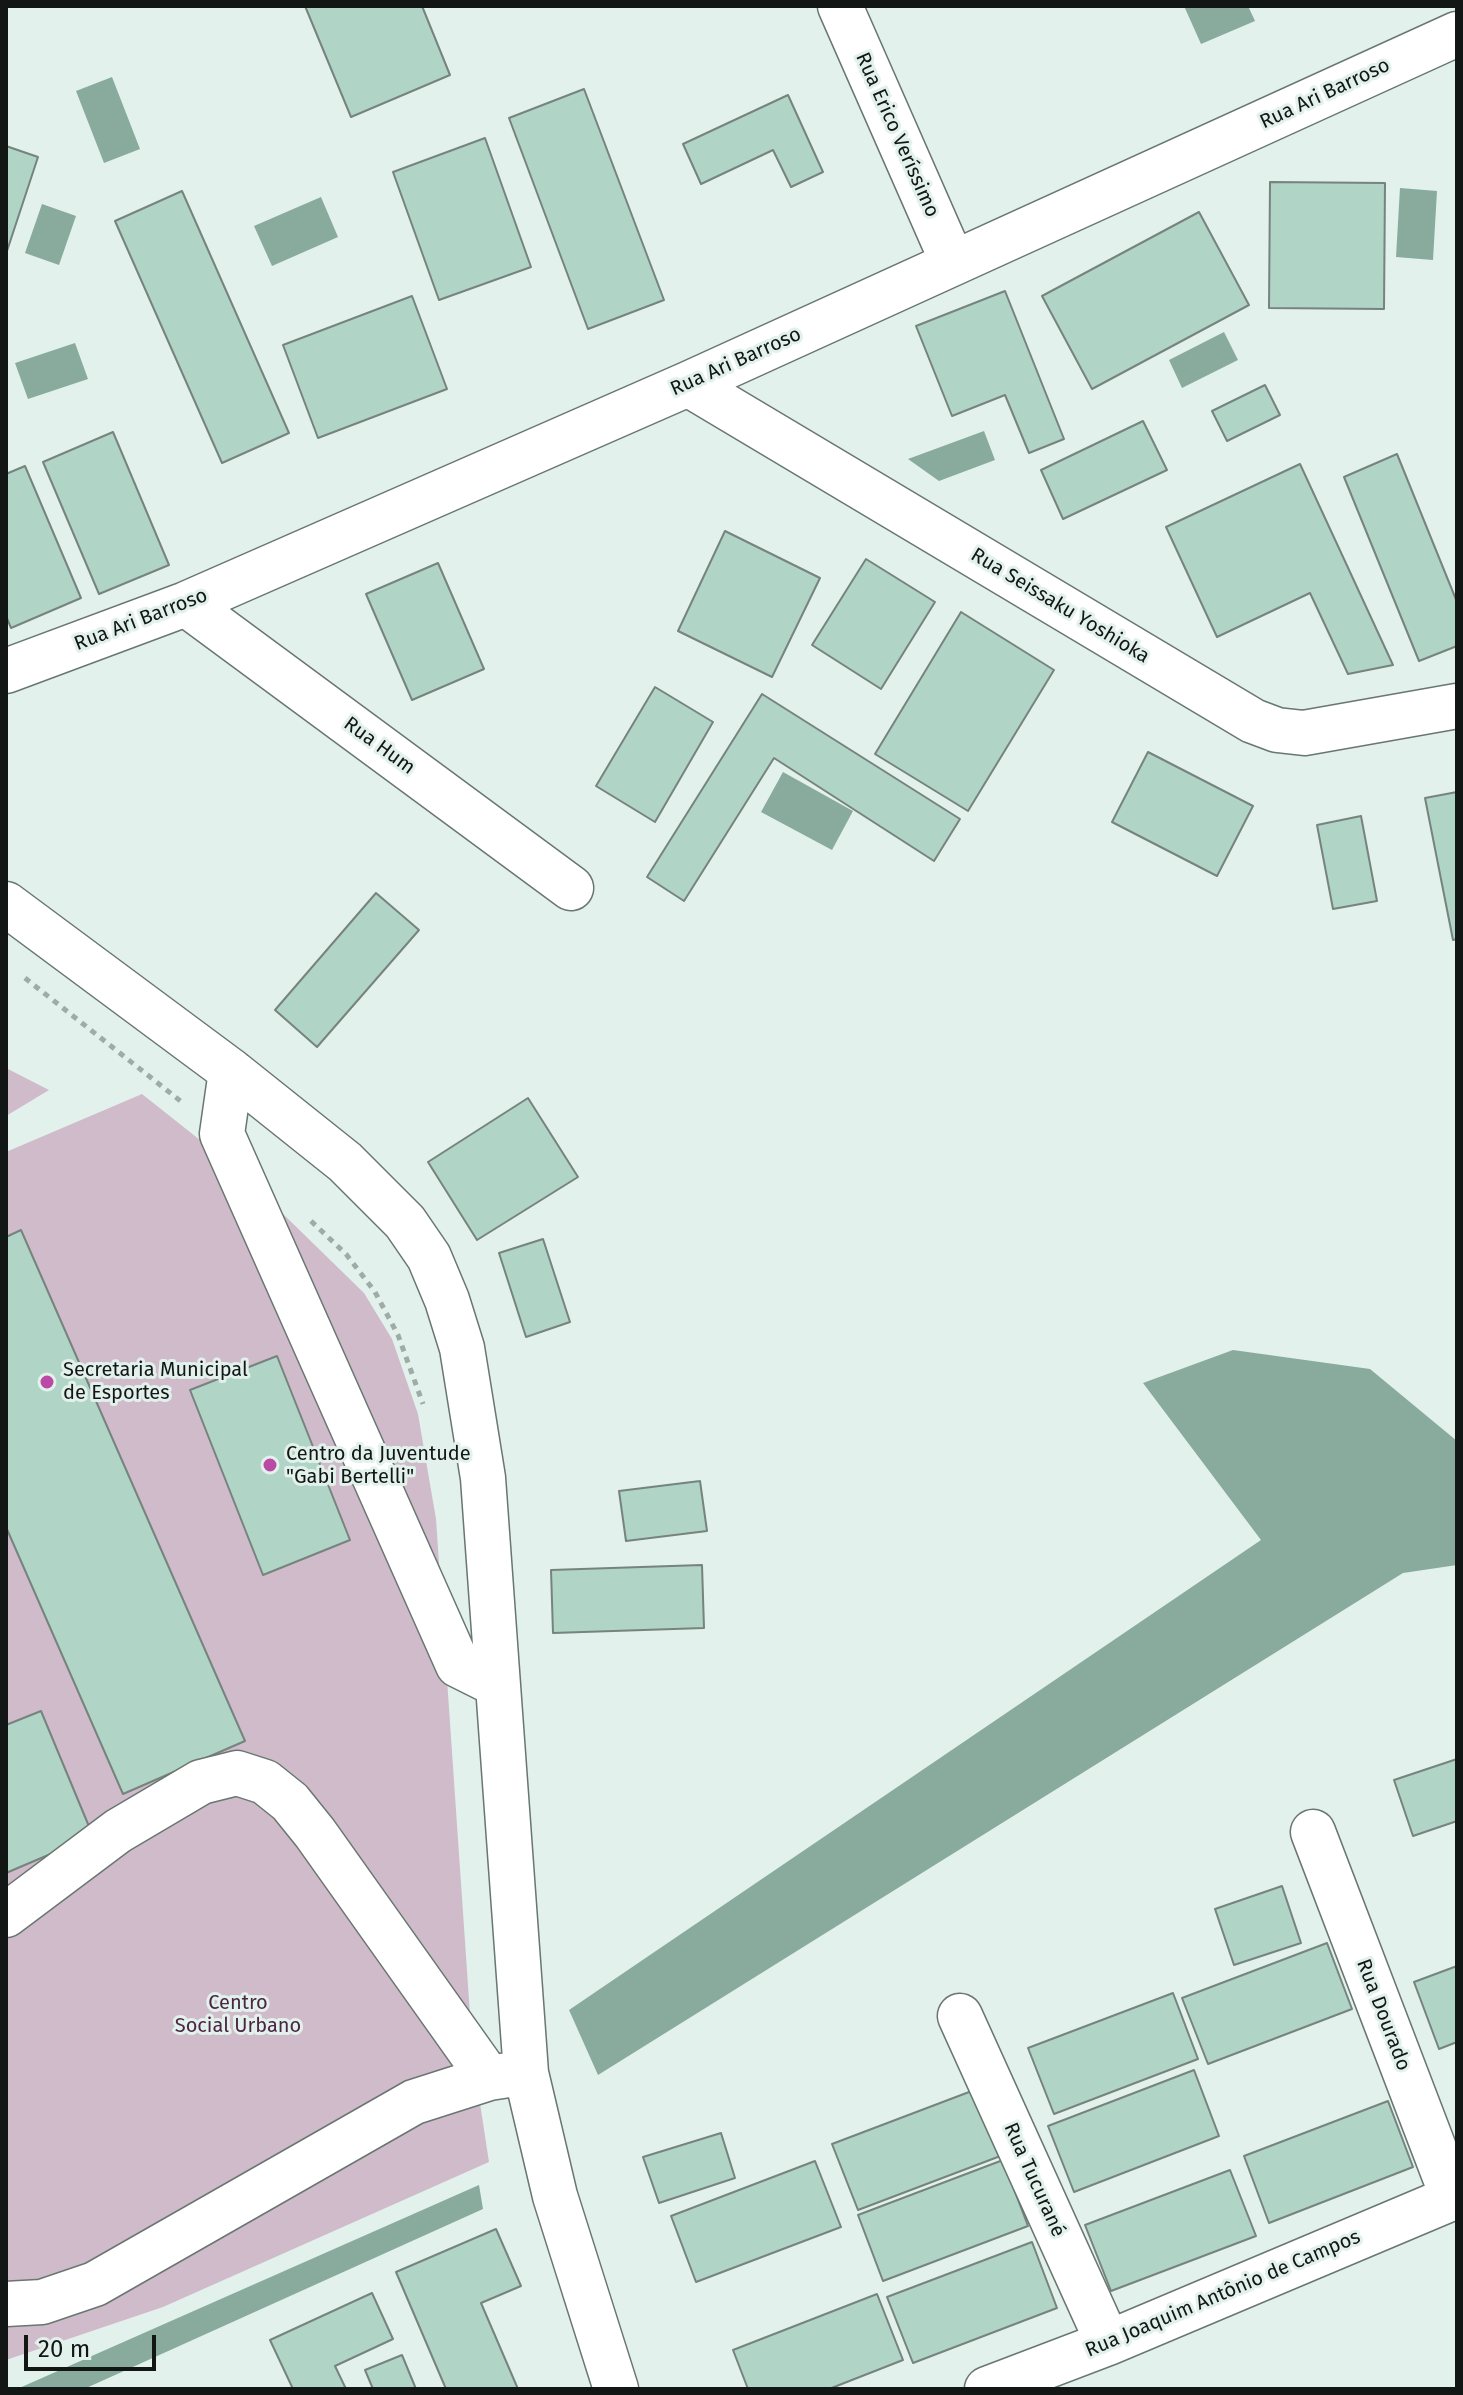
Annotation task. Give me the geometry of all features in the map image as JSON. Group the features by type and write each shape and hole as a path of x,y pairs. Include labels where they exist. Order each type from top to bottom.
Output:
{"street":[{"name":"Rua Erico Veríssimo","path":"840,6 953,263"},
{"name":"Rua Ari Barroso","path":"6,671 186,604 688,384 953,263 1448,26"},
{"name":"Rua Seissaku Yoshioka","path":"688,384 1265,726 1304,733 1457,706"},
{"name":"Rua Hum","path":"186,604 571,888"},
{"path":"6,904 231,1071 345,1162 405,1222 429,1257 462,1348 489,1538 507,2076"},
{"path":"231,1071 222,1134 458,1665 496,1684"},
{"path":"6,1915 118,1831 201,1782 237,1773 265,1782 290,1802 507,2076 555,2196 616,2389"},
{"name":"Rua Dourado","path":"1313,1832 1455,2197"},
{"name":"Rua Tucurané","path":"960,2016 1108,2343"},
{"path":"6,2304 42,2302 95,2284 414,2102 507,2076"},
{"name":"Rua Joaquim Antônio de Campos","path":"987,2389 1108,2343 1455,2197"}],"green space":[{"path":"6,1068 49,1090 6,1116"},
{"name":"Centro Social Urbano","path":"142,1094 239,1171 364,1293 392,1339 418,1414 436,1519 473,2058 489,2162 163,2307 6,2360 6,1152"}],"shaded area":[{"path":"1184,6 1248,6 1255,21 1201,44"},
{"path":"112,77 140,149 104,163 76,91"},
{"path":"1400,188 1437,191 1433,260 1396,257"},
{"path":"321,197 338,237 272,266 254,226"},
{"path":"42,204 76,216 59,265 25,253"},
{"path":"1224,332 1238,360 1182,388 1169,360"},
{"path":"75,343 88,379 28,399 15,363"},
{"path":"984,431 995,460 939,481 908,459"},
{"path":"783,772 853,811 832,850 761,812"},
{"path":"1233,1350 1370,1369 1457,1441 1457,1565 1403,1573 598,2075 569,2010 1261,1540 1143,1383"},
{"path":"479,2185 483,2209 84,2389 17,2389"}],"building":[{"path":"305,6 422,6 450,75 351,117"},
{"path":"584,89 664,300 588,329 509,118"},
{"path":"788,95 823,172 791,187 773,150 701,184 683,144"},
{"path":"485,138 531,267 439,300 393,172"},
{"path":"6,146 38,157 6,254"},
{"path":"1270,182 1385,183 1384,309 1269,308"},
{"path":"182,191 289,433 222,463 115,221"},
{"path":"1199,212 1249,305 1092,389 1042,296"},
{"path":"1005,291 1064,439 1029,453 1005,395 952,416 916,326"},
{"path":"412,296 447,389 318,438 283,345"},
{"path":"1265,385 1280,415 1227,441 1212,411"},
{"path":"1143,421 1167,470 1063,519 1041,470"},
{"path":"113,432 169,565 99,594 43,462"},
{"path":"1397,454 1457,602 1457,646 1419,661 1344,477"},
{"path":"1300,464 1393,665 1348,674 1310,593 1217,637 1166,527"},
{"path":"25,466 81,598 11,628 6,616 6,474"},
{"path":"725,531 820,578 772,677 678,631"},
{"path":"866,559 935,602 881,689 812,645"},
{"path":"438,563 484,669 412,700 366,594"},
{"path":"961,612 1054,670 968,811 875,754"},
{"path":"655,687 713,722 655,822 596,786"},
{"path":"762,694 960,819 934,861 774,758 684,901 647,877"},
{"path":"1148,752 1253,806 1217,876 1112,822"},
{"path":"1457,792 1457,939 1453,940 1425,798"},
{"path":"1361,816 1377,901 1333,909 1317,825"},
{"path":"376,893 419,930 317,1047 275,1010"},
{"path":"528,1098 578,1177 477,1240 428,1162"},
{"name":"Secretaria Municipal de Esportes","path":"21,1230 245,1741 123,1794 6,1527 6,1237"},
{"path":"543,1239 570,1322 526,1337 499,1253"},
{"name":"Centro da Juventude \"Gabi Bertelli\"","path":"277,1356 350,1540 263,1575 190,1390"},
{"path":"700,1481 707,1531 626,1541 619,1491"},
{"path":"702,1565 704,1628 553,1633 551,1570"},
{"path":"41,1711 93,1836 6,1873 6,1725"},
{"path":"1457,1759 1457,1821 1413,1836 1394,1780"},
{"path":"1282,1886 1301,1943 1234,1965 1215,1909"},
{"path":"1327,1943 1352,2009 1208,2064 1182,1998"},
{"path":"1457,1966 1457,2042 1439,2049 1414,1982"},
{"path":"1173,1993 1198,2059 1054,2114 1028,2048"},
{"path":"1194,2070 1219,2136 1074,2192 1048,2126"},
{"path":"977,2089 1003,2155 858,2210 832,2144"},
{"path":"1388,2101 1413,2167 1269,2223 1244,2156"},
{"path":"721,2133 735,2178 659,2203 643,2157"},
{"path":"1003,2160 1028,2226 883,2281 858,2215"},
{"path":"815,2161 841,2227 696,2282 671,2216"},
{"path":"1230,2170 1256,2236 1111,2291 1085,2225"},
{"path":"496,2229 521,2286 481,2303 518,2389 446,2389 396,2272"},
{"path":"1032,2242 1057,2308 913,2363 887,2297"},
{"path":"372,2293 393,2339 335,2366 346,2389 293,2389 270,2340"},
{"path":"877,2294 903,2360 829,2389 748,2389 733,2350"},
{"path":"402,2355 416,2389 373,2389 365,2370"}],"place":[{"name":"Secretaria Municipal de Esportes","path":"47,1382"},
{"name":"Centro da Juventude \"Gabi Bertelli\"","path":"270,1465"}]}
